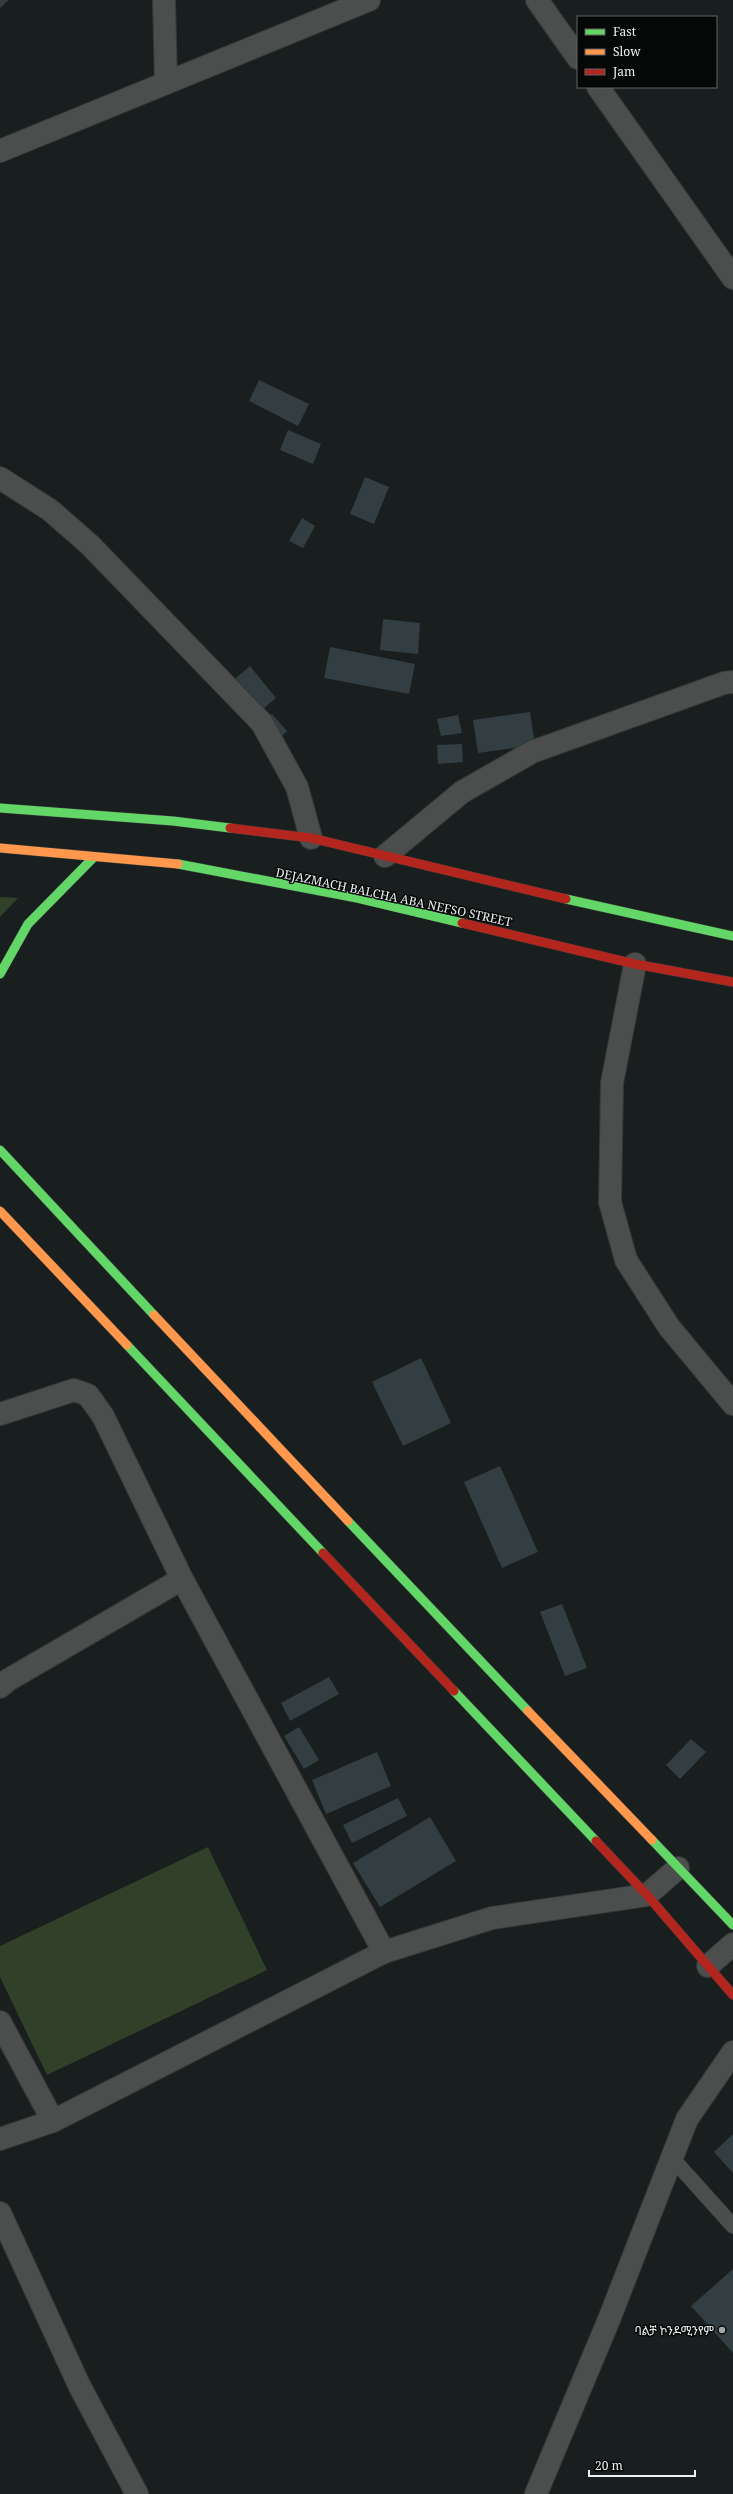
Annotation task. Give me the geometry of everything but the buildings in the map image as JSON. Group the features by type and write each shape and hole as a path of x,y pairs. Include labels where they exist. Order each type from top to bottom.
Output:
{"main road":[{"path":"0,808 173,821 311,838 733,936"},
{"name":"DEJAZMACH BALCHA ABA NEFSO STREET","path":"0,848 93,858 178,864 350,897 635,964 733,982"},
{"path":"0,974 28,924 93,858"},
{"path":"0,1150 136,1297 733,1925"},
{"path":"0,1211 647,1895 733,1995"}],"street":[{"path":"164,0 166,83"},
{"path":"0,150 370,0"},
{"path":"537,0 577,57"},
{"path":"599,88 733,278"},
{"path":"0,478 50,510 90,545 262,724 296,787 311,838"},
{"path":"385,856 462,792 532,752 724,683 733,682"},
{"path":"635,964 612,1083 610,1202 626,1260 668,1327 733,1404"},
{"path":"0,1414 74,1390 88,1395 103,1416 182,1579 384,1952"},
{"path":"0,1687 8,1680 182,1579"},
{"path":"0,2139 53,2121 384,1952 492,1918 647,1895 678,1868"},
{"path":"708,1966 733,1944"},
{"path":"0,2022 53,2121"},
{"path":"536,2494 687,2119 733,2052"},
{"path":"0,2213 80,2386 137,2494"}],"lane":[{"path":"672,2158 733,2226"}],"green space":[{"path":"0,897 18,898 0,917"},
{"path":"208,1847 267,1970 47,2075 0,1977 0,1946"}],"traffic: fast":[{"path":"0,808 173,821 230,828"},
{"path":"0,974 28,924 93,858"},
{"path":"178,864 357,898 462,923"},
{"path":"566,899 733,936"},
{"path":"0,1150 154,1315"},
{"path":"127,1345 323,1553"},
{"path":"348,1521 528,1711"},
{"path":"454,1691 596,1841"},
{"path":"652,1840 733,1925"}],"traffic: slow":[{"path":"0,848 178,864"},
{"path":"0,1211 127,1345"},
{"path":"154,1315 348,1521"},
{"path":"528,1711 652,1840"}],"traffic: jam":[{"path":"230,828 311,838 566,899"},
{"path":"462,923 635,964 733,982"},
{"path":"323,1553 454,1691"},
{"path":"596,1841 647,1895 733,1995"}],"place":[{"name":"ባልቻ ኮንዶሚንየም","path":"722,2330"}]}
